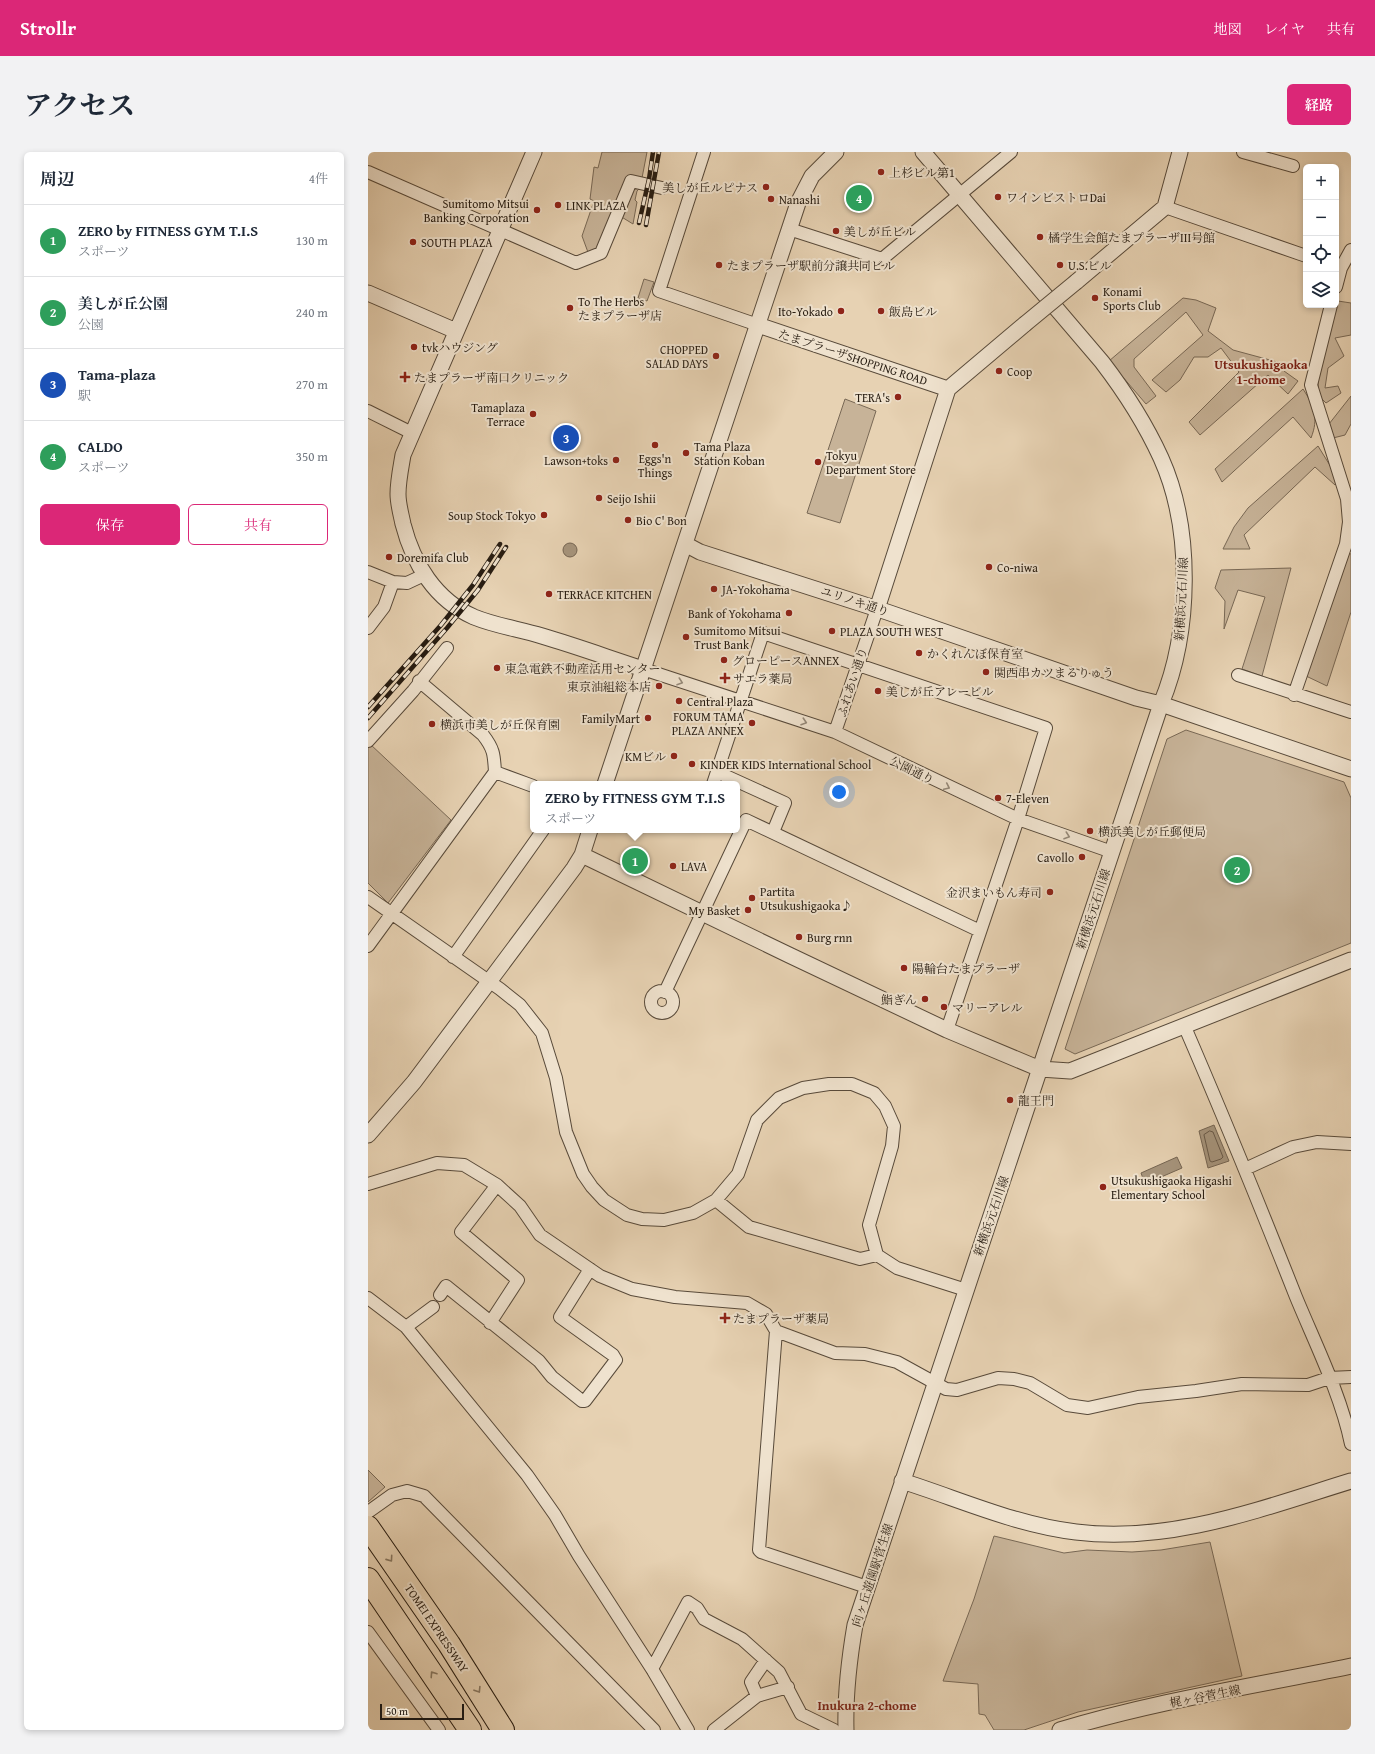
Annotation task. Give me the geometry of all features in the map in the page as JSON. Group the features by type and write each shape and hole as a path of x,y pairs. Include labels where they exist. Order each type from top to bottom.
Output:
{"highway":[{"name":"TOMEI EXPRESSWAY","path":"368,1527 449,1644 503,1730"},
{"path":"368,1580 470,1730"}],"street":[{"path":"534,152 403,454 398,494 400,509 407,538 424,575 442,596 474,617 541,636 643,669"},
{"path":"704,152 658,291 758,325"},
{"path":"606,781 758,325 788,229 804,189 812,176 836,152"},
{"path":"923,152 960,195"},
{"path":"788,229 882,259 1011,152"},
{"path":"876,609 948,389 1165,207 1180,152"},
{"path":"1243,152 1294,166"},
{"path":"368,172 576,263 601,252 630,181 662,188"},
{"name":"新横浜元石川線","path":"921,1423 1161,704 1170,681 1179,645 1183,607 1184,556 1182,534 1174,496 1162,459 1146,428 1125,392 1066,317 960,195"},
{"path":"1165,207 1303,255"},
{"path":"1339,266 1351,250"},
{"path":"368,292 456,331"},
{"path":"1294,695 1346,544 1349,522 1347,499 1311,384 1330,308"},
{"name":"たまプラーザSHOPPING ROAD","path":"758,325 948,389"},
{"path":"368,411 412,433"},
{"name":"ユリノキ通り","path":"685,544 700,552 876,609 1136,698 1161,704 1351,769"},
{"path":"368,572 393,582 407,583 424,575"},
{"path":"368,628 384,607 393,582"},
{"name":"ふれあい通り","path":"835,732 876,609"},
{"path":"714,781 762,633 1046,728 1018,820 947,1030"},
{"path":"368,741 446,648"},
{"name":"公園通り","path":"643,669 835,732 1018,820 1112,852"},
{"path":"1238,675 1294,695 1351,712"},
{"path":"368,946 495,772 494,753 490,744 483,735 419,681"},
{"path":"495,772 530,785"},
{"path":"717,772 737,781"},
{"path":"740,782 785,803 773,832"},
{"path":"742,817 980,931"},
{"path":"453,957 541,833"},
{"path":"368,1135 414,1082 582,855 589,833"},
{"path":"665,992 703,913 736,833"},
{"path":"582,855 947,1030 1040,1069 1070,1071 1351,960"},
{"path":"368,897 489,981 520,1005 542,1033 556,1078 566,1132 583,1174 592,1188 604,1200 627,1215 642,1219 664,1220 693,1214 716,1200 738,1174 756,1120 779,1098 803,1088 828,1084 852,1084 874,1093 885,1106 894,1126 892,1146 869,1224 877,1255 896,1268 966,1290"},
{"path":"1184,1025 1245,1169 1329,1378 1347,1424 1351,1444"},
{"path":"1245,1169 1293,1147 1317,1142 1351,1144"},
{"path":"368,1184 437,1162 464,1165 497,1185 520,1206 540,1235 600,1276 632,1289 675,1296 747,1303 766,1314 776,1332 759,1550 761,1552 867,1587"},
{"path":"490,1323 518,1280 461,1232 497,1185"},
{"path":"716,1200 749,1227 860,1259 877,1255"},
{"path":"440,1295 446,1286 539,1361 552,1378 585,1402 616,1360 613,1355 560,1317 590,1269"},
{"path":"368,1298 406,1327 527,1475 555,1515 579,1556 652,1669 688,1730"},
{"path":"406,1327 433,1307"},
{"path":"776,1332 834,1353 865,1354 897,1362 946,1389 957,1390 998,1378 1014,1378 1030,1383 1067,1405 1088,1408 1138,1397 1196,1391 1242,1384 1308,1385 1329,1378 1351,1377"},
{"name":"向ヶ丘遊園駅菅生線","path":"846,1730 845,1700 849,1659 855,1625 921,1423"},
{"path":"902,1481 1045,1527 1076,1532 1110,1534 1143,1534 1191,1526 1236,1516 1351,1481"},
{"path":"368,1512 392,1495 407,1491 424,1496 654,1730"},
{"path":"652,1669 688,1602 696,1608 704,1619 742,1639 779,1672 801,1714 834,1730"},
{"path":"368,1632 439,1730"},
{"path":"758,1696 751,1682 766,1660"},
{"name":"梶ヶ谷菅生線","path":"1060,1730 1094,1725 1351,1666"},
{"path":"714,1730 758,1696 788,1688"}],"shaded area":[{"path":"602,152 647,152 642,178 640,178 599,251 589,255 582,236 594,201 590,199 594,167 598,168"},
{"path":"633,186 640,188 637,191 635,200 637,202 633,224 620,216"},
{"path":"644,279 654,282 647,301 638,298"},
{"path":"1183,298 1196,300 1216,308 1208,331 1233,350 1281,363 1284,371 1298,381 1288,394 1268,375 1200,435 1189,422 1239,372 1221,348 1208,357 1194,357 1180,380 1166,392 1152,380 1203,335 1186,312 1134,359 1134,367 1156,396 1146,404 1109,361"},
{"path":"1339,301 1351,303 1351,335 1335,338 1344,356 1328,368 1325,388 1338,386 1341,393 1326,403 1319,396 1317,371 1336,308 1339,308"},
{"path":"1303,389 1310,401 1315,418 1311,438 1293,417 1222,482 1215,469"},
{"path":"1351,396 1351,424 1345,435 1333,438 1329,424"},
{"path":"845,399 876,411 840,523 807,513"},
{"path":"1318,446 1339,480 1335,485 1315,467 1244,535 1250,549 1223,549 1234,527 1248,508"},
{"path":"1346,552 1351,554 1351,612 1327,686 1306,676"},
{"path":"1291,568 1262,676 1242,669 1265,597 1238,590 1224,629 1225,601 1215,588 1221,570"},
{"path":"1186,730 1344,782 1351,798 1351,943 1075,1054 1065,1049 1167,739"},
{"path":"370,744 451,820 388,903 368,883 368,747"},
{"path":"368,1470 385,1487 368,1502"},
{"path":"994,1536 1064,1553 1087,1550 1132,1552 1161,1550 1210,1542 1242,1676 1078,1712 1024,1730 994,1730 985,1715 979,1714 978,1684 943,1681 974,1599"}],"water":[{"path":"567,543 573,543 577,547 577,553 573,557 567,557 563,553 563,547"},
{"path":"1214,1125 1229,1161 1208,1168 1199,1131"},
{"path":"1177,1157 1182,1168 1145,1184 1141,1173"}],"railway":[{"path":"639,223 649,179 653,152"},
{"path":"646,225 659,152"},
{"path":"368,707 441,625 473,585 500,544"},
{"path":"368,718 447,628 478,590 506,547"}],"place":[{"name":"上杉ビル第1","path":"881,172"},
{"name":"美しが丘ルピナス","path":"766,187"},
{"name":"ワインビストロDai","path":"998,197"},
{"name":"CALDO","path":"859,198"},
{"name":"Nanashi","path":"771,199"},
{"name":"LINK PLAZA","path":"558,205"},
{"name":"Sumitomo Mitsui Banking Corporation","path":"537,210"},
{"name":"美しが丘ビル","path":"836,231"},
{"name":"橘学生会館たまプラーザIII号館","path":"1040,237"},
{"name":"SOUTH PLAZA","path":"413,242"},
{"name":"たまプラーザ駅前分譲共同ビル","path":"719,265"},
{"name":"U.S.ビル","path":"1060,265"},
{"name":"Konami Sports Club","path":"1095,298"},
{"name":"To The Herbs たまプラーザ店","path":"570,308"},
{"name":"Ito-Yokado","path":"841,311"},
{"name":"飯島ビル","path":"881,311"},
{"name":"tvkハウジング","path":"414,347"},
{"name":"CHOPPED SALAD DAYS","path":"716,356"},
{"name":"Coop","path":"999,371"},
{"name":"たまプラーザ南口クリニック","path":"405,377"},
{"name":"TERA's","path":"898,397"},
{"name":"Tamaplaza Terrace","path":"533,414"},
{"name":"Tama-plaza","path":"566,438"},
{"name":"Eggs'n Things","path":"655,445"},
{"name":"Tama Plaza Station Koban","path":"686,453"},
{"name":"Lawson+toks","path":"616,460"},
{"name":"Tokyu Department Store","path":"818,462"},
{"name":"Seijo Ishii","path":"599,498"},
{"name":"Soup Stock Tokyo","path":"544,515"},
{"name":"Bio C' Bon","path":"628,520"},
{"name":"Doremifa Club","path":"389,557"},
{"name":"Co-niwa","path":"989,567"},
{"name":"JA-Yokohama","path":"714,589"},
{"name":"TERRACE KITCHEN","path":"549,594"},
{"name":"Bank of Yokohama","path":"789,613"},
{"name":"PLAZA SOUTH WEST","path":"832,631"},
{"name":"Sumitomo Mitsui Trust Bank","path":"686,637"},
{"name":"かくれんぼ保育室","path":"919,653"},
{"name":"グローピースANNEX","path":"724,660"},
{"name":"東急電鉄不動産活用センター","path":"497,668"},
{"name":"関西串カツまるりゅう","path":"986,672"},
{"name":"サエラ薬局","path":"725,678"},
{"name":"東京油組総本店","path":"659,686"},
{"name":"美しが丘アレービル","path":"878,691"},
{"name":"Central Plaza","path":"679,701"},
{"name":"FamilyMart","path":"648,718"},
{"name":"FORUM TAMA PLAZA ANNEX","path":"752,723"},
{"name":"横浜市美しが丘保育園","path":"432,724"},
{"name":"KMビル","path":"674,756"},
{"name":"KINDER KIDS International School","path":"692,764"},
{"name":"7-Eleven","path":"998,798"},
{"name":"横浜美しが丘郵便局","path":"1090,831"},
{"name":"Cavollo","path":"1082,857"},
{"name":"ZERO by FITNESS GYM T.I.S","path":"635,861"},
{"name":"LAVA","path":"673,866"},
{"name":"美しが丘公園","path":"1237,870"},
{"name":"金沢まいもん寿司","path":"1050,892"},
{"name":"Partita Utsukushigaoka♪","path":"752,898"},
{"name":"My Basket","path":"748,910"},
{"name":"Burg rnn","path":"799,937"},
{"name":"陽輪台たまプラーザ","path":"904,968"},
{"name":"鮨ぎん","path":"925,999"},
{"name":"マリーアレル","path":"944,1007"},
{"name":"龍王門","path":"1010,1100"},
{"name":"Utsukushigaoka Higashi Elementary School","path":"1103,1187"},
{"name":"たまプラーザ薬局","path":"725,1318"}],"district":[{"name":"Utsukushigaoka 1-chome","path":"1261,372"},
{"name":"Inukura 2-chome","path":"867,1705"}]}
